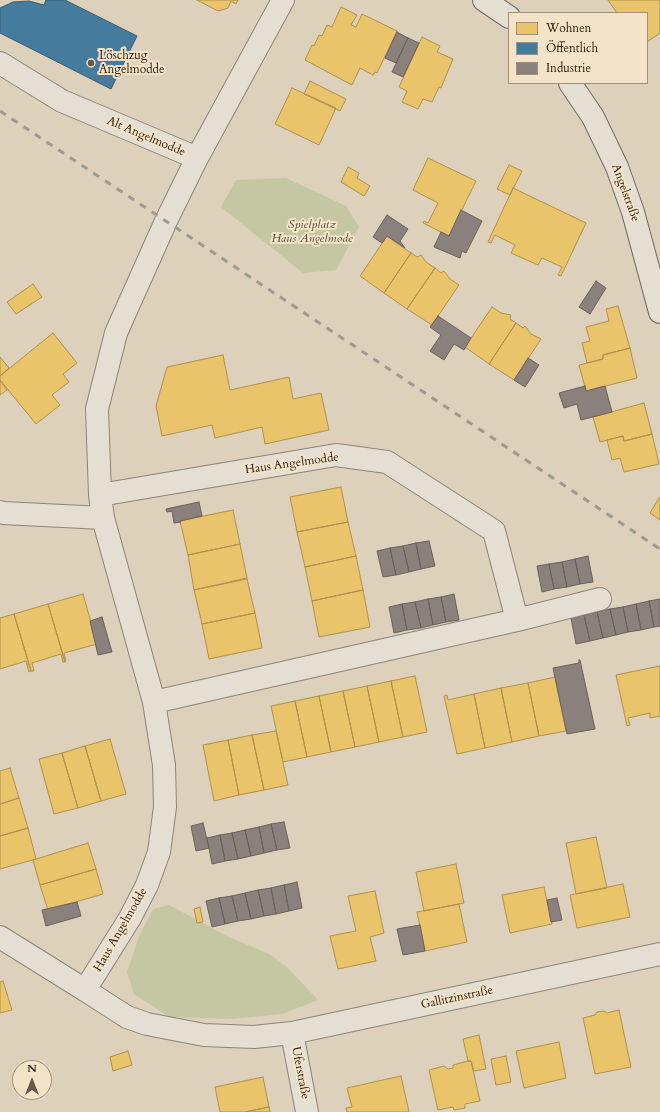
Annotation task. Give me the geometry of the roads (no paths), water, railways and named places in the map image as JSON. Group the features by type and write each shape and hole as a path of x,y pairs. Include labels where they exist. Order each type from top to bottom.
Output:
{"street":[{"name":"Alt Angelmodde","path":"0,63 62,101 197,158 283,0"},
{"path":"484,0 508,16"},
{"name":"Angelstraße","path":"571,84 592,117 617,167 633,212 660,312"},
{"name":"Haus Angelmodde","path":"85,990 130,918 147,885 159,852 165,807 164,765 154,702 103,518 100,494 97,409 116,333 166,221 197,158"},
{"name":"Haus Angelmodde","path":"100,494 336,455 387,462 494,531 517,620"},
{"path":"0,512 103,518"},
{"path":"154,702 517,620 600,599"},
{"path":"0,937 85,990"},
{"name":"Gallitzinstraße","path":"85,990 127,1017 147,1024 204,1035 254,1037 292,1033 660,954"},
{"name":"Uferstraße","path":"292,1033 307,1112"}],"railway":[{"path":"0,111 660,549"}],"place":[{"name":"Löschzug Angelmodde","path":"91,63"}],"park label":[{"name":"Spielplatz Haus Angelmode","path":"312,232"}]}
